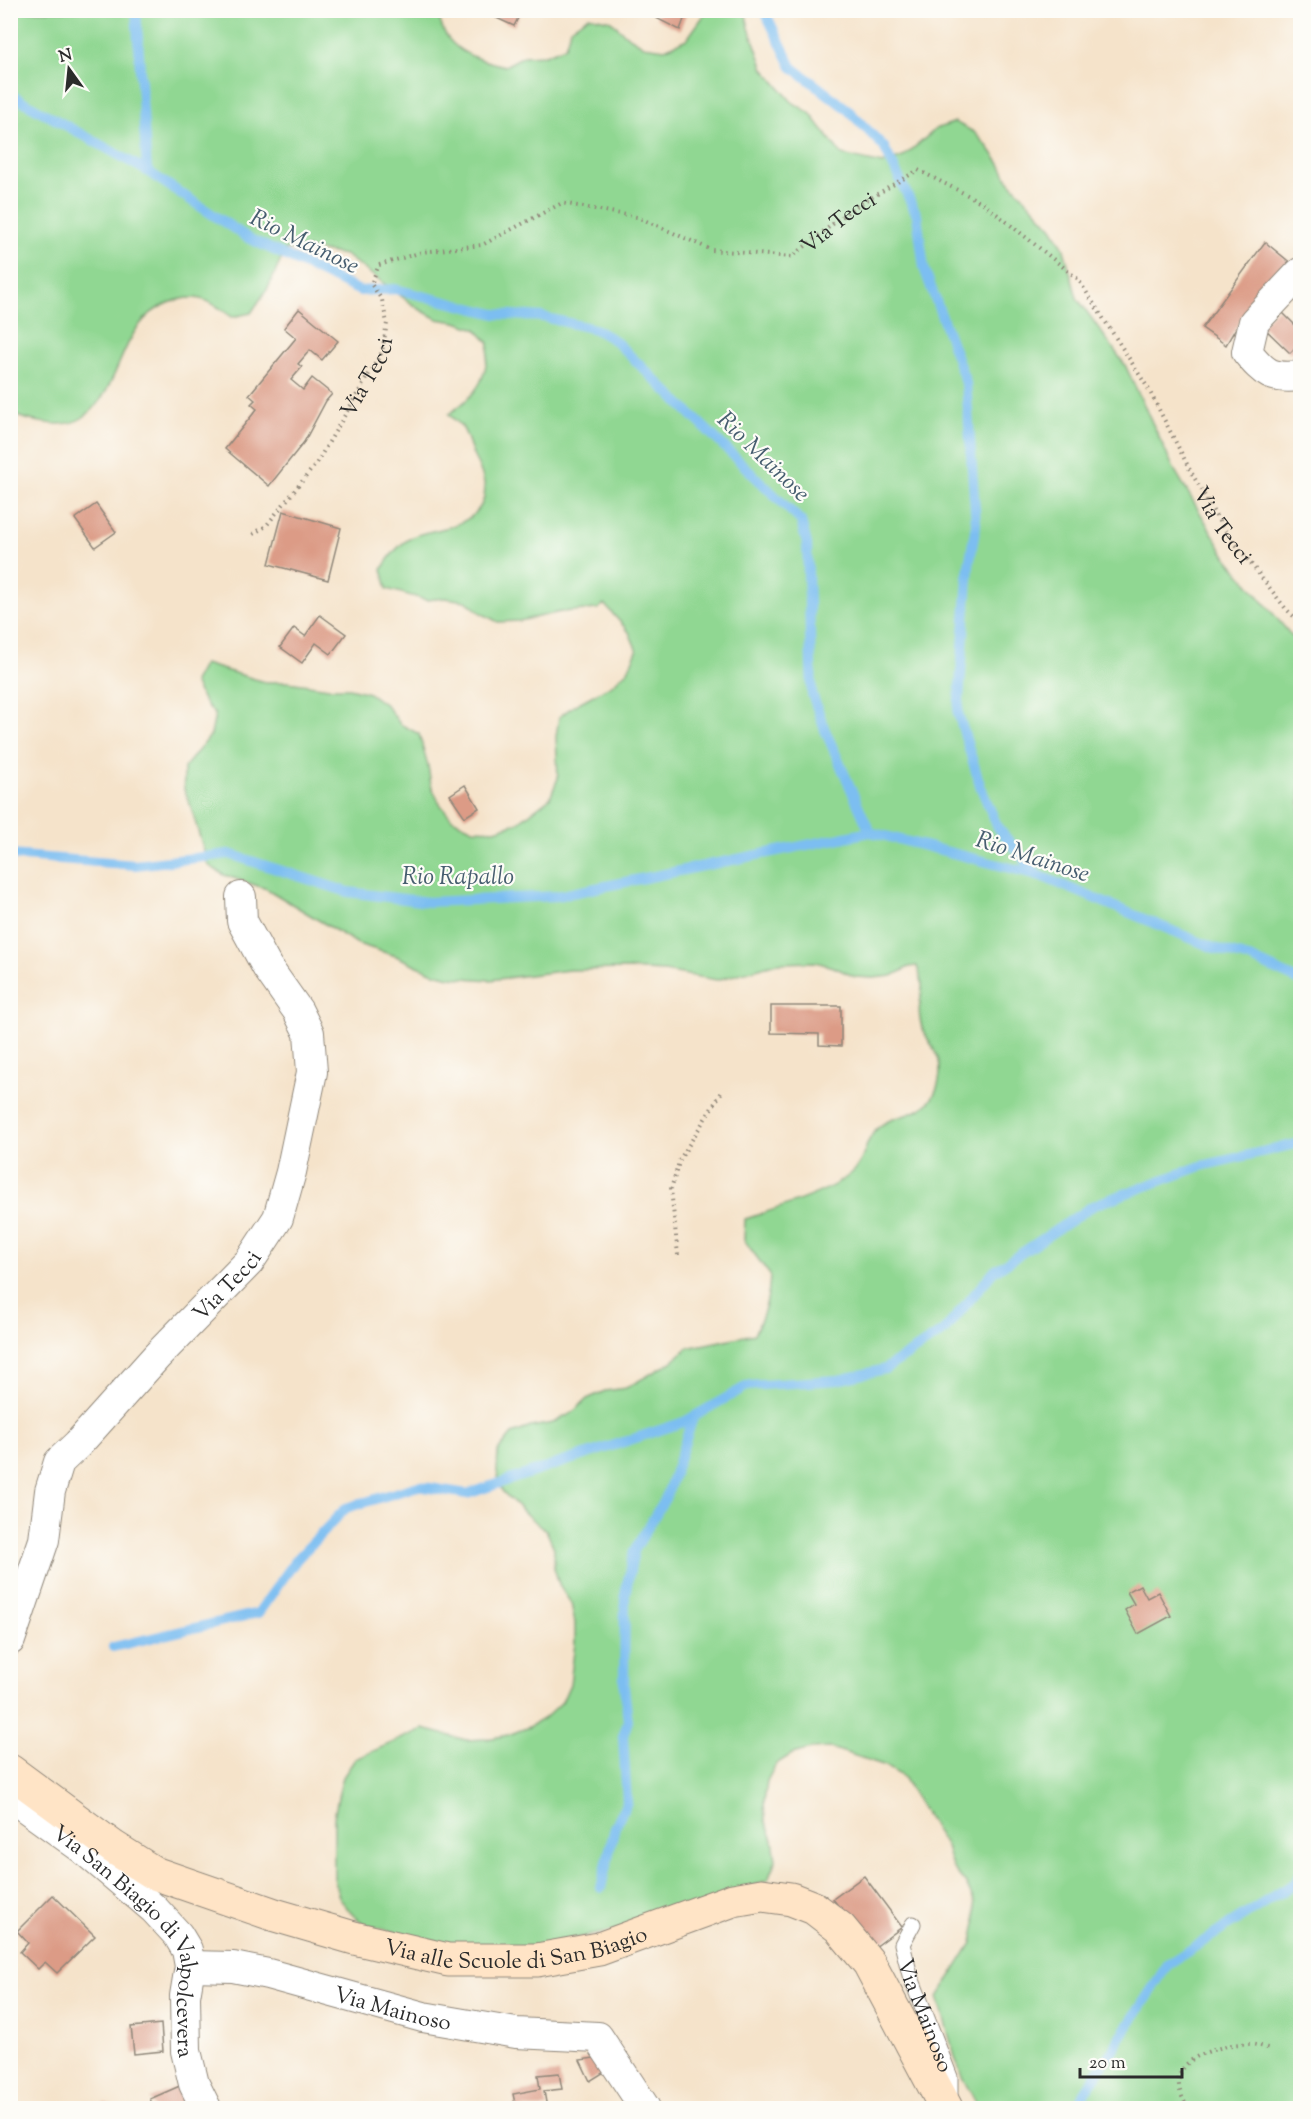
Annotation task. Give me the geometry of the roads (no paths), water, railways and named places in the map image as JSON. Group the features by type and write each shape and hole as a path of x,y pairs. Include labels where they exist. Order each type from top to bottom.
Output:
{"street":[{"path":"1300,273 1254,321 1247,352 1262,370 1282,378 1300,376"},
{"name":"Via Tecci","path":"10,1640 44,1540 50,1491 59,1462 157,1356 249,1262 278,1218 291,1172 312,1072 309,1034 298,1011 267,967 242,921 241,897"},
{"name":"Via alle Scuole di San Biagio","path":"10,1771 112,1847 154,1873 331,1932 448,1960 537,1960 599,1949 733,1900 762,1895 791,1899 814,1908 840,1928 869,1963 948,2109"},
{"name":"Via San Biagio di Valpolcevera","path":"10,1796 82,1848 154,1909 178,1935 187,1950 190,1966 185,1996 186,2051 194,2084 206,2109"},
{"name":"Via Mainoso","path":"190,1966 233,1966 423,2017 504,2031 598,2037 645,2109"}],"lane":[{"name":"Via Mainoso","path":"913,1924 902,1944 910,1975 950,2077 948,2109"}],"waterway":[{"path":"136,10 147,171"},
{"path":"764,10 792,67 847,109 884,147 917,215 924,268 966,383 976,524 969,566 958,713 981,788 998,828 1037,875"},
{"name":"Rio Mainose","path":"10,94 147,171 248,238 360,291 395,289 495,314 543,317 595,329 614,340 801,521 807,544 812,694 825,730 870,832 1038,875 1214,948 1252,959 1300,981"},
{"name":"Rio Rapallo","path":"10,855 135,865 229,854 348,892 428,902 557,896 870,832"},
{"path":"113,1647 258,1613 297,1559 346,1508 418,1486 467,1494 684,1422 747,1386 838,1380 885,1369 944,1331 993,1272 1094,1205 1201,1166 1300,1143"},
{"path":"601,1888 615,1827 627,1802 623,1736 628,1721 624,1687 625,1595 634,1551 667,1495 693,1418"},
{"path":"1075,2108 1168,1964 1298,1881 1300,1872"}]}
